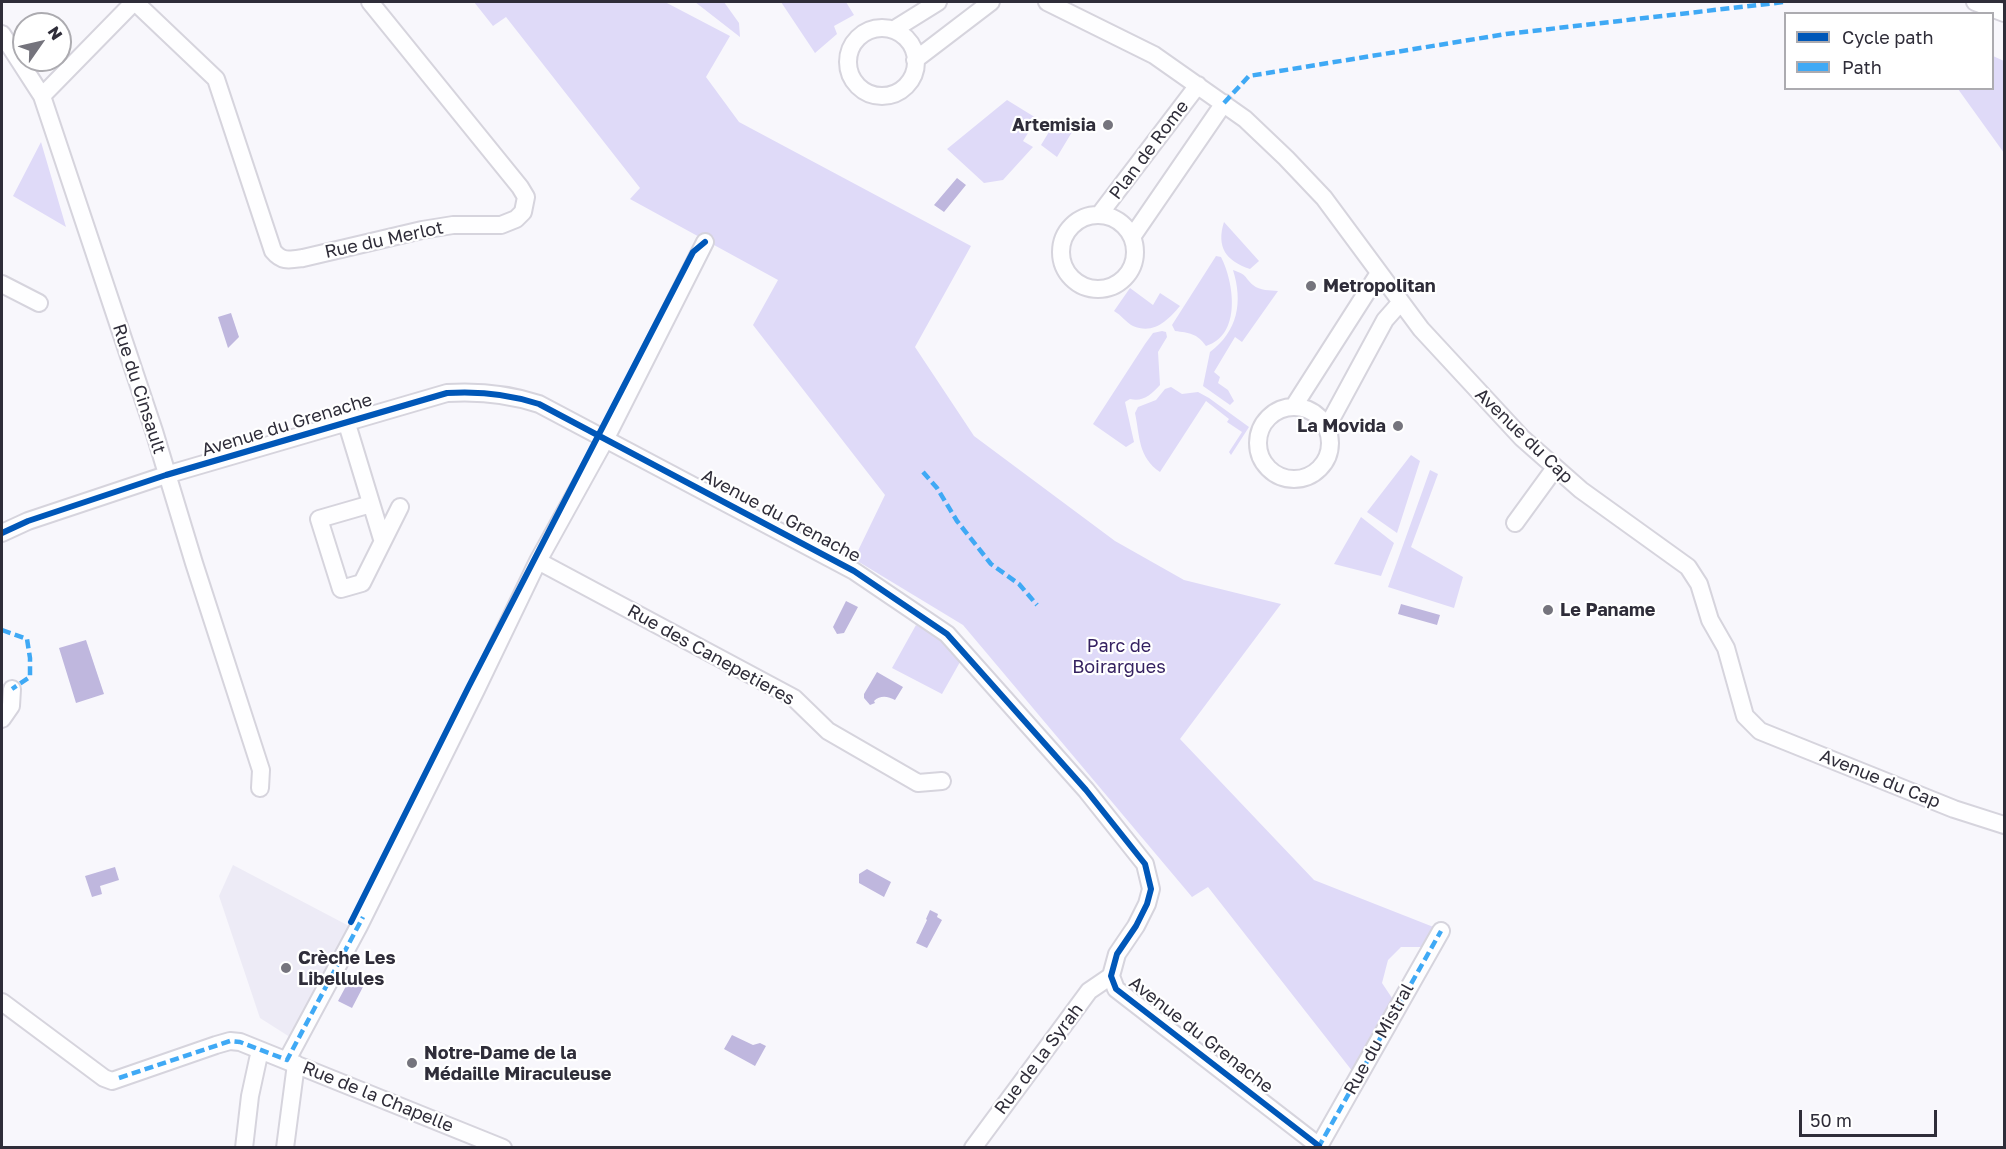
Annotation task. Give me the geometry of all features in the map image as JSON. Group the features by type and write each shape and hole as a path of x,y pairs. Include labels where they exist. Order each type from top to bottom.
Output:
{"street":[{"name":"Rue du Merlot","path":"42,96 135,2 216,79 273,251 279,257 286,260 303,258 422,230 453,225 501,225 516,219 523,212 526,197 520,187 370,2"},
{"path":"893,30 938,2"},
{"path":"915,60 991,2"},
{"name":"Avenue du Cap","path":"1047,2 1154,55 1224,103 1286,158 1324,198 1400,303 1503,420 1555,468 1604,507 1688,567 1699,584 1710,620 1726,648 1744,716 1760,731 1954,809 2004,825"},
{"path":"1975,2 2004,13"},
{"path":"873,29 893,30 902,34 909,42 915,60 915,70 911,79 897,92 887,95 868,93 859,87 849,70 848,59 850,49 856,40 873,29"},
{"name":"Rue du Cinsault","path":"2,34 42,96 154,431 261,771 260,788"},
{"name":"Plan de Rome","path":"1099,215 1198,85"},
{"name":"Plan de Rome","path":"1132,237 1224,103"},
{"name":"Plan de Rome","path":"1099,215 1121,223 1132,237 1135,259 1124,279 1104,289 1077,283 1064,266 1061,255 1062,243 1067,232 1075,223 1087,217 1099,215"},
{"path":"285,1148 292,1062 538,561 605,440 705,242"},
{"path":"1294,406 1379,273"},
{"path":"2,284 39,303"},
{"path":"1327,427 1385,320 1400,303"},
{"name":"Avenue du Grenache","path":"2,533 28,520 166,475 447,393 469,392 517,397 539,404 854,571 947,634 1086,790 1145,864 1151,889 1147,904 1136,926 1117,954 1111,976 1116,989 1318,1147"},
{"path":"1294,406 1313,412 1327,427 1331,447 1328,457 1315,473 1296,480 1276,475 1268,469 1259,452 1258,441 1260,431 1269,416 1276,411 1294,406"},
{"path":"347,424 382,539"},
{"path":"1515,523 1555,468"},
{"path":"371,504 319,519 341,589 362,583 400,507"},
{"name":"Rue des Canepetieres","path":"538,561 794,698 828,731 918,783 942,781"},
{"path":"2,719 11,705 12,689"},
{"name":"Rue du Mistral","path":"1318,1147 1441,931"},
{"name":"Rue de la Syrah","path":"973,1148 1089,992 1111,976"},
{"name":"Rue de la Chapelle","path":"2,1002 104,1078 112,1081 230,1041 240,1042 503,1148"},
{"path":"244,1148 250,1096 260,1050"}],"shaded area":[{"path":"957,178 966,185 944,212 934,205"},
{"path":"231,313 239,337 228,348 218,317"},
{"path":"846,601 858,607 844,633 837,634 833,627"},
{"path":"1401,604 1440,615 1437,625 1398,614"},
{"path":"86,640 104,694 76,703 59,648"},
{"path":"877,672 903,687 895,700 881,697 870,705 864,698 864,694"},
{"name":"Crèche Les Libellules","path":"233,865 349,926 293,1039 260,1018 219,896"},
{"path":"115,867 119,880 100,886 102,894 92,897 85,876"},
{"path":"867,869 891,882 884,897 859,883 859,874"},
{"path":"930,910 938,914 937,917 942,920 927,948 916,943"},
{"path":"352,975 365,983 352,1008 338,1001"},
{"path":"732,1035 753,1045 760,1043 766,1046 755,1066 724,1049"}],"green space":[{"name":"Parc de Boirargues","path":"474,2 665,2 730,36 706,77 739,122 971,246 915,347 974,436 1115,541 1184,580 1281,604 1180,739 1314,880 1436,928 1425,947 1401,947 1388,960 1382,983 1394,1001 1353,1072 1208,887 1192,897 963,625 854,559 885,495 753,325 778,280 630,199 640,188 506,17 493,26"},
{"path":"695,2 724,2 739,23 740,37"},
{"path":"781,2 846,2 854,15 834,26 837,34 815,53"},
{"path":"1994,56 2004,61 2004,153 1959,90 1994,90"},
{"path":"1007,100 1046,124 1042,131 1033,125 1023,141 1033,147 1003,180 984,183 947,149"},
{"path":"1055,122 1072,132 1057,157 1041,145"},
{"path":"41,142 66,227 13,196"},
{"path":"1224,222 1259,261 1250,269 1235,262 1225,252 1221,239"},
{"path":"1216,256 1221,257 1226,268 1232,307 1225,331 1218,340 1206,346 1196,336 1175,331 1172,325"},
{"path":"1233,270 1244,275 1256,287 1278,291 1242,342 1235,337 1214,372 1220,377 1218,383 1228,390 1234,401 1230,405 1203,386 1210,352 1227,335 1236,315 1238,293"},
{"path":"1130,288 1153,305 1160,293 1180,306 1160,325 1148,329 1133,326 1114,311"},
{"path":"1166,332 1167,337 1158,352 1160,385 1146,397 1125,402 1134,442 1126,447 1093,424 1153,333"},
{"path":"1171,387 1182,394 1198,392 1249,427 1231,455 1229,452 1242,432 1227,422 1229,419 1206,401 1160,472 1153,466 1141,446 1135,413 1138,407 1156,400 1165,389"},
{"path":"1411,455 1420,461 1397,533 1367,512"},
{"path":"1430,470 1438,474 1411,547 1463,577 1454,608 1388,587"},
{"path":"1361,517 1394,543 1381,576 1334,564"},
{"path":"916,625 946,640 960,662 942,694 892,668"}],"marked path":[{"path":"1224,103 1249,76 1506,34 1784,2"},
{"path":"923,472 991,564 1019,584 1037,605"},
{"path":"2,630 27,639 30,677 12,689"},
{"path":"119,1078 230,1041 240,1042 287,1060 363,917"},
{"path":"1318,1148 1441,931"}],"cycle path":[{"path":"351,922 469,686 693,252 705,242"},
{"path":"2,533 28,521 166,475 447,393 494,394 539,404 854,571 947,634 1086,790 1145,864 1151,889 1147,904 1136,926 1117,954 1111,976 1116,989 1319,1146"}],"place":[{"name":"Artemisia","path":"1108,125"},
{"name":"Metropolitan","path":"1311,286"},
{"name":"La Movida","path":"1398,426"},
{"name":"Le Paname","path":"1548,610"},
{"name":"Crèche Les Libellules","path":"286,968"},
{"name":"Notre-Dame de la Médaille Miraculeuse","path":"412,1063"}]}
